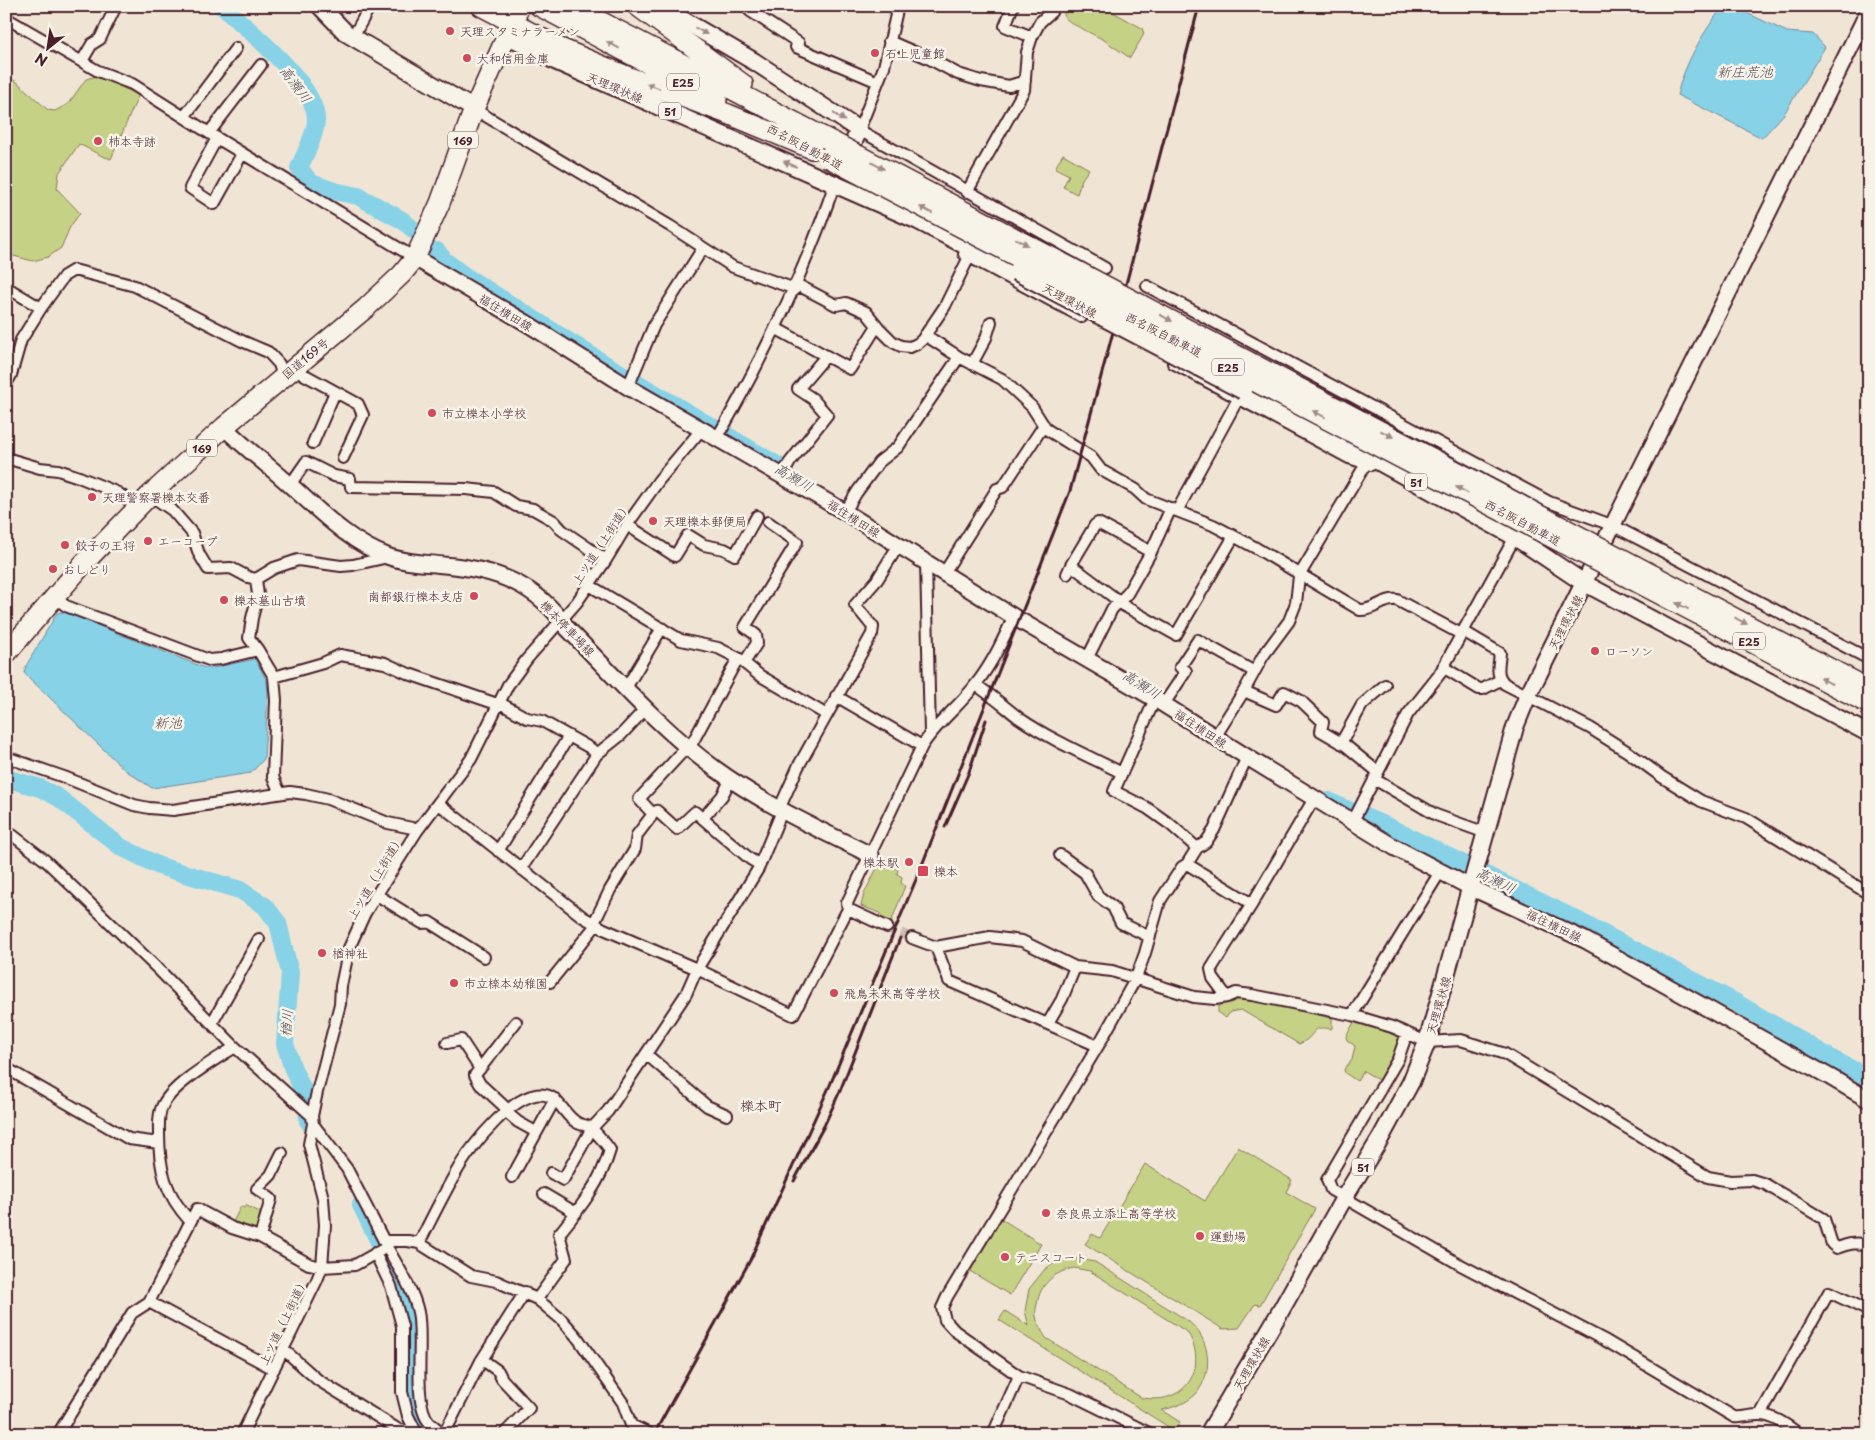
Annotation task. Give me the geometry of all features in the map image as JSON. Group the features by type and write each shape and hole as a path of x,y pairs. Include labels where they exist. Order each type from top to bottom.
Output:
{"highway":[{"path":"468,6 513,21"},
{"path":"481,6 513,21 560,48 629,77 728,114 824,146"},
{"name":"西名阪自動車道","path":"539,6 824,146"},
{"name":"西名阪自動車道","path":"571,6 824,146 1633,572 1869,689"},
{"path":"637,6 728,74 804,120 824,146"},
{"name":"国道169号","path":"6,654 84,563 144,501 224,427 385,290 415,258 440,203 474,109 513,21"},
{"name":"西名阪自動車道","path":"1633,572 1869,704"}],"main road":[{"path":"320,6 346,33 474,109"},
{"path":"659,6 755,62 859,130 835,184"},
{"path":"1869,10 1584,583 1869,734"},
{"name":"天理環状線","path":"513,21 555,61 916,220 1016,272 1240,395 1368,461 1403,475 1515,537 1584,583 1528,695 1515,728 1427,1042 1411,1082 1380,1139 1208,1434"},
{"name":"福住横田線","path":"415,258 528,324 628,387 846,512 898,546 1014,616 1090,655 1247,757 1440,872 1471,884 1584,940 1869,1100"},
{"name":"櫟本停車場線","path":"224,427 345,533 364,545 388,556 407,561 473,567 514,581 532,592 688,748 731,779 782,811 871,855"}],"street":[{"path":"82,61 92,44 100,38 116,6"},
{"path":"353,37 370,6"},
{"path":"898,6 884,67 859,130 966,192 1105,268"},
{"path":"1013,6 1005,26 1032,37"},
{"path":"966,192 1024,90 1027,52 1032,37 1040,22 1055,6"},
{"path":"750,11 799,43 796,47 878,82"},
{"path":"6,18 98,71 132,84 242,154 415,258"},
{"path":"889,41 958,74 981,81 1009,86 1025,81"},
{"path":"184,117 236,48"},
{"path":"242,154 214,204 190,188 213,136 261,65"},
{"path":"474,109 654,216 733,267 795,286 836,305 846,303 866,312 893,342 901,346 910,347 917,344 925,335 945,306 969,257"},
{"path":"717,438 777,329 820,228 835,184"},
{"path":"875,202 906,223 1082,317"},
{"path":"628,387 654,325 703,248"},
{"path":"6,384 11,375 21,340 64,276 74,270 134,286 242,341 268,352 279,364 283,377"},
{"path":"1147,286 1549,502 1614,526 1869,659"},
{"path":"6,287 41,308"},
{"path":"972,364 992,322"},
{"path":"777,329 850,369 877,326"},
{"path":"925,335 959,357 1002,379 1032,407 1046,429 1091,457 1101,470 1135,489 1146,499 1213,525 1360,610 1367,610 1390,599 1397,600 1462,632 1500,653 1498,675 1500,680 1590,728 1701,801 1746,818 1869,894"},
{"path":"1090,655 1103,624 1112,609 1127,594 1240,395 1137,343"},
{"path":"782,476 790,462 827,415 813,399 798,388 826,356"},
{"path":"846,512 857,492 880,462 898,447 959,357"},
{"path":"298,364 303,374 358,404 363,415 343,458"},
{"path":"313,443 336,392"},
{"path":"944,573 997,489 1003,487 1044,425"},
{"name":"上ツ道（上街道）","path":"242,1434 322,1267 325,1225 323,1198 309,1144 317,1092 340,1004 341,986 350,948 365,913 417,831 439,804 471,758 508,685 527,659 589,585 627,524 659,480 701,430"},
{"path":"6,458 40,468 58,470 118,493 172,510 192,533 199,554 208,569 231,568 248,578 256,579 274,568 298,560 341,566 353,565 388,556"},
{"path":"1215,737 1244,691 1254,671 1290,621 1296,603 1299,576 1368,461"},
{"path":"290,485 306,462 334,476 350,479 351,487 466,489 494,492 516,506 533,509 554,521 562,530 606,560"},
{"path":"627,524 675,556 688,535 704,545 724,549 735,555 756,516"},
{"path":"653,814 639,799 688,748 741,661 758,642 756,635 745,627 797,542 768,522"},
{"path":"1151,552 1098,523 1095,525 1069,570 1176,635 1234,536"},
{"path":"1353,821 1408,714 1443,667 1515,537"},
{"path":"551,1173 563,1180 592,1128 608,1111 686,994 698,969 760,865 782,811 781,805 798,767 872,634 873,627 855,605 877,580 898,546"},
{"path":"926,562 930,734"},
{"path":"256,579 258,595 249,638 274,677 276,700 273,777 280,793"},
{"path":"589,585 682,640 718,648 741,661 759,675 826,714"},
{"path":"54,597 66,606 209,660 258,650"},
{"path":"439,804 582,917 698,969 793,1015 848,909 847,903 922,746 930,734 976,685 1000,647 1014,616"},
{"path":"626,688 662,628"},
{"path":"1197,848 1147,808 1114,791 1160,701 1186,671 1180,667 1198,640 1254,671"},
{"path":"274,677 323,663 340,655 385,663 409,674 498,703 527,718 542,722 597,754"},
{"path":"1443,667 1479,689 1483,689 1500,680"},
{"path":"976,685 1020,718 1122,773"},
{"path":"1341,743 1362,705 1385,685"},
{"path":"1244,691 1276,705 1284,692 1301,701 1323,722 1321,730 1341,743 1376,776 1436,815 1486,833"},
{"path":"836,696 922,746"},
{"path":"521,869 597,754 621,735 646,708"},
{"path":"498,851 569,736"},
{"path":"6,757 64,777 134,805 149,808 174,810 280,793 306,794 328,799 388,823 412,828 417,831"},
{"path":"1151,1434 1070,1394 1019,1376 955,1332 945,1320 942,1308 1098,1046 1136,978 1160,901 1197,848 1206,842 1214,830 1247,757"},
{"path":"703,818 722,796 731,779"},
{"path":"1227,997 1213,978 1211,969 1315,797"},
{"path":"550,982 595,924 610,890 635,849 637,836 656,811 678,829 695,812 750,859 760,865"},
{"path":"6,830 46,861 313,1120 347,1169 381,1249 402,1326 402,1392 408,1416 416,1432"},
{"path":"1060,855 1085,873 1098,896 1112,907 1121,923 1150,937"},
{"path":"1187,864 1252,904"},
{"path":"1352,1015 1440,872"},
{"path":"377,895 422,923 428,922 484,957"},
{"path":"848,909 887,928"},
{"path":"912,938 936,947 990,937 1022,941 1075,967 1112,971 1194,997 1215,999 1236,993 1244,994 1352,1015 1392,1026 1427,1042 1461,1040 1505,1054 1708,1177 1730,1182 1752,1180 1765,1184 1824,1219 1832,1244 1837,1248 1849,1244 1862,1243 1869,1246"},
{"path":"212,1023 260,939"},
{"path":"936,947 949,981 1098,1046"},
{"path":"1048,1023 1062,999 1075,967"},
{"path":"516,1022 475,1075 480,1084 518,1122 536,1132"},
{"path":"1407,1033 1398,1059 1327,1180 1331,1190 1459,1264 1606,1341 1734,1417 1741,1418 1760,1414 1781,1422 1799,1434"},
{"path":"447,1043 461,1040 480,1069"},
{"path":"190,1221 178,1208 168,1190 161,1165 159,1120 162,1107 168,1098 190,1077 235,1046"},
{"path":"646,1054 707,1106 727,1115"},
{"path":"6,1068 129,1139 159,1143"},
{"path":"419,1243 459,1167 495,1121 506,1110 535,1095 546,1094 555,1099 576,1123 592,1128 610,1150 607,1162 598,1180 559,1234 566,1259 537,1299"},
{"path":"512,1178 555,1099"},
{"path":"260,1237 271,1199 257,1189 271,1175 282,1153"},
{"path":"544,1194 576,1213"},
{"path":"58,1434 132,1313 149,1302 197,1209 232,1228 260,1237 309,1264 322,1267 355,1265 381,1249 408,1241 419,1243 471,1276 496,1281 525,1292 537,1299 562,1320 577,1337 623,1403 631,1425 650,1434"},
{"path":"381,1249 407,1284 418,1310 421,1329 420,1392 423,1409 428,1421 444,1434 481,1361 525,1292"},
{"path":"1760,1414 1829,1292 1869,1311"},
{"path":"149,1302 274,1369"},
{"path":"283,1349 318,1380 399,1430 416,1432"},
{"path":"481,1361 488,1363 498,1370 502,1378 529,1408 504,1434"},
{"path":"993,1434 1019,1376"}],"green space":[{"path":"1067,6 1102,6 1142,28 1144,34 1130,58 1104,40 1065,18 1064,14"},
{"path":"6,75 17,82 48,110 55,111 68,104 86,79 100,75 125,89 139,94 111,159 79,144 59,173 57,189 80,213 70,227 61,248 48,257 33,261 6,254"},
{"path":"1063,154 1089,169 1082,179 1077,194 1063,187 1069,175 1055,168"},
{"path":"880,862 898,869 897,874 902,877 901,883 905,886 890,925 879,919 880,913 861,906 864,894"},
{"path":"1236,997 1332,1018 1332,1028 1320,1028 1299,1044 1241,1010 1230,1012 1226,1018 1218,1013 1218,1004"},
{"path":"1354,1022 1399,1033 1401,1041 1381,1082 1364,1071 1357,1081 1345,1073 1344,1069 1352,1060 1355,1046 1346,1037"},
{"name":"運動場","path":"1238,1147 1292,1180 1286,1192 1315,1209 1260,1305 1255,1304 1239,1328 1223,1329 1085,1244 1092,1234 1100,1238 1145,1164 1205,1201"},
{"path":"245,1205 266,1215 259,1235 231,1226 241,1206 244,1208"},
{"name":"テニスコート","path":"1000,1218 1041,1244 1010,1295 968,1270"},
{"path":"1072,1258 1095,1262 1196,1328 1205,1346 1207,1356 1206,1376 1196,1394 1180,1405 1161,1410 1180,1422 1175,1431 999,1320 1005,1311 1029,1326 1025,1311 1029,1289 1045,1269 1056,1262","holes":["1074,1268 1090,1271 1187,1332 1192,1340 1196,1358 1192,1376 1181,1390 1165,1398 1142,1398 1046,1338 1039,1325 1036,1313 1041,1290 1049,1280 1060,1272"]}],"water":[{"name":"新庄荒池","path":"1723,6 1732,6 1787,32 1813,34 1825,47 1784,114 1762,138 1677,95 1680,83 1696,48"},
{"name":"新池","path":"64,612 205,668 255,659 267,681 268,695 264,759 251,773 152,788 125,770 24,673 26,666 57,613"}],"waterway":[{"name":"高瀬川","path":"222,6 279,59 306,91 314,107 316,121 314,133 299,168 311,183 334,191 358,196 402,220 415,231"},
{"name":"高瀬川","path":"437,251 445,261 462,274 605,364 777,465"},
{"name":"楢川","path":"6,778 40,788 59,798 121,847 159,866 240,890 265,906 278,923 290,973 285,1044 293,1069 307,1098 308,1121 312,1126"},
{"name":"高瀬川","path":"1329,801 1391,828 1567,915 1735,1002 1834,1060 1869,1078"},
{"name":"楢川","path":"361,1205 407,1299 414,1319 415,1345 411,1391 415,1413 427,1434"}],"tunnel":[{"path":"887,927 912,938"}],"railway":[{"path":"750,1260 830,1085 920,870 1070,491 1199,6"},
{"path":"945,827 969,772 986,720"},
{"path":"794,1181 824,1126 840,1091 900,938"},
{"path":"654,1434 753,1255"}],"place":[{"name":"天理スタミナラーメン","path":"450,31"},
{"name":"石上児童館","path":"875,53"},
{"name":"大和信用金庫","path":"467,58"},
{"name":"柿本寺跡","path":"98,141"},
{"name":"市立櫟本小学校","path":"432,413"},
{"name":"天理警察署櫟本交番","path":"92,497"},
{"name":"天理櫟本郵便局","path":"653,521"},
{"name":"エーコープ","path":"148,541"},
{"name":"餃子の王将","path":"65,545"},
{"name":"おしどり","path":"53,569"},
{"name":"南都銀行櫟本支店","path":"474,596"},
{"name":"櫟本墓山古墳","path":"224,600"},
{"name":"ローソン","path":"1595,651"},
{"name":"櫟本駅","path":"909,862"},
{"name":"櫟本","path":"923,871"},
{"name":"楢神社","path":"322,953"},
{"name":"市立檪本幼稚園","path":"454,983"},
{"name":"飛鳥未来高等学校","path":"834,993"},
{"name":"奈良県立添上高等学校","path":"1046,1213"},
{"name":"運動場","path":"1200,1236"},
{"name":"テニスコート","path":"1005,1257"}],"district":[{"name":"櫟本町","path":"761,1105"}]}
